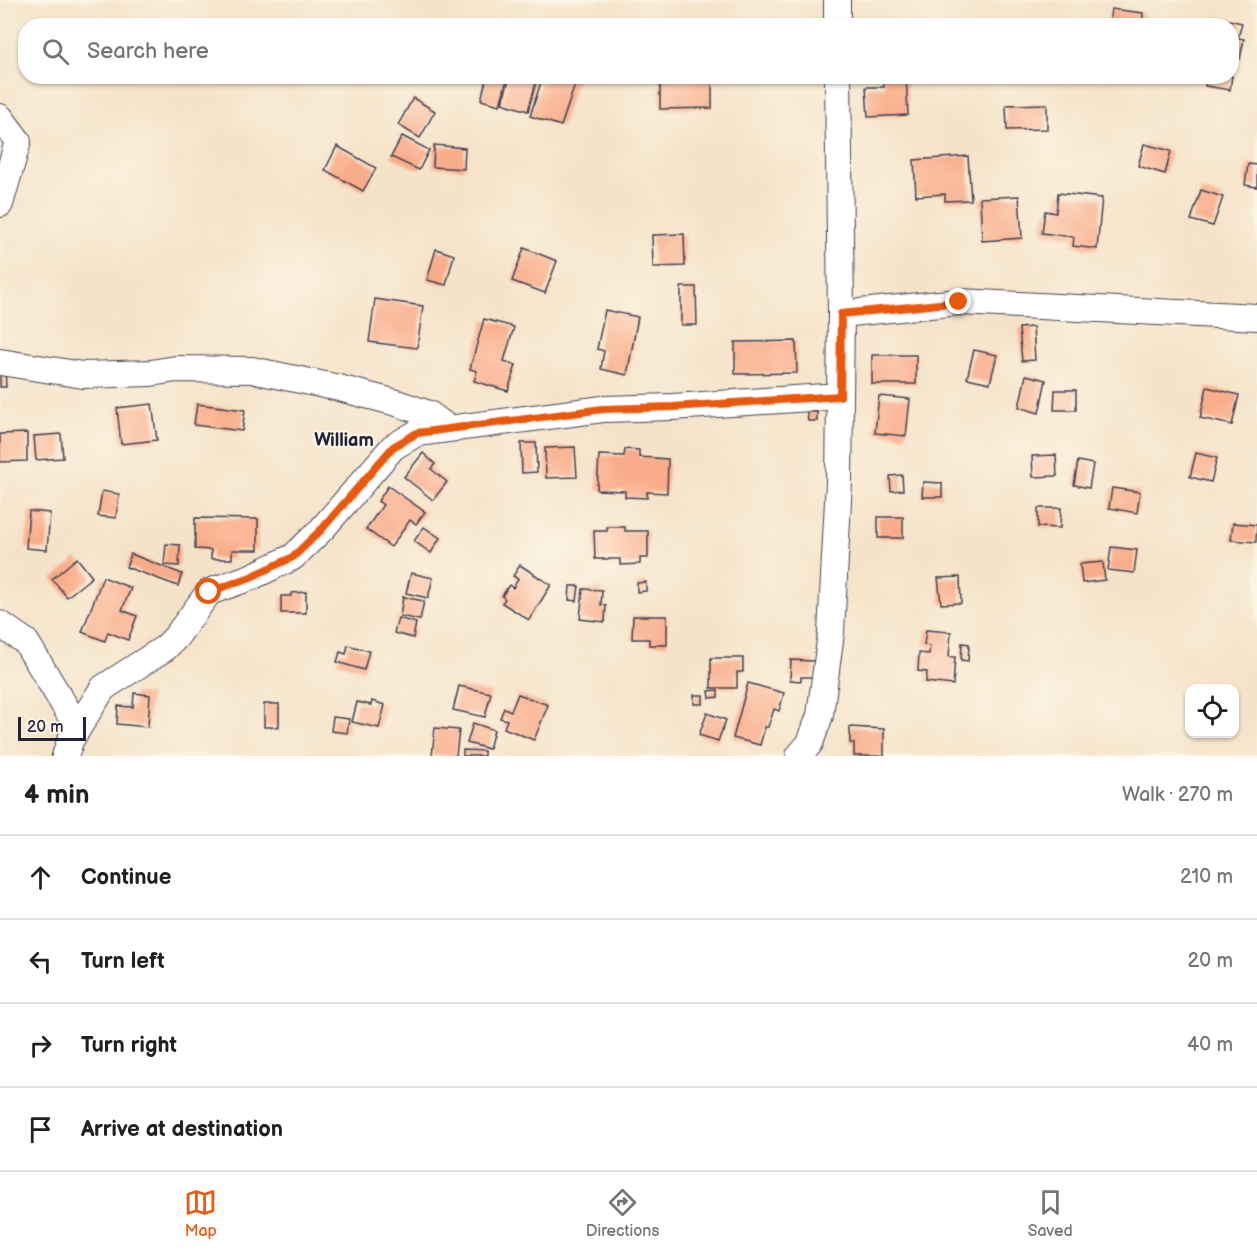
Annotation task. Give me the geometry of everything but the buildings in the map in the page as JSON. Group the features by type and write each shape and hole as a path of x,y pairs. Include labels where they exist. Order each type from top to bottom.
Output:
{"street":[{"path":"837,0 837,18"},
{"path":"799,756 810,742 820,715 831,633 839,482 841,314 838,84"},
{"path":"0,117 18,141 0,204"},
{"path":"841,314 959,302 1257,317"},
{"path":"0,362 82,375 176,369 252,370 339,387 397,402 429,414 448,428"},
{"path":"65,756 78,728 103,688 165,648 176,637 209,592 251,577 293,557 322,529 393,447 417,433 603,409 673,407 840,396"},
{"path":"0,624 26,642 78,728"}],"district":[{"name":"William","path":"344,440"}],"route":[{"path":"209,592 251,577 293,557 322,529 393,447 417,433 603,409 673,407 840,396 841,314 959,302"}]}
